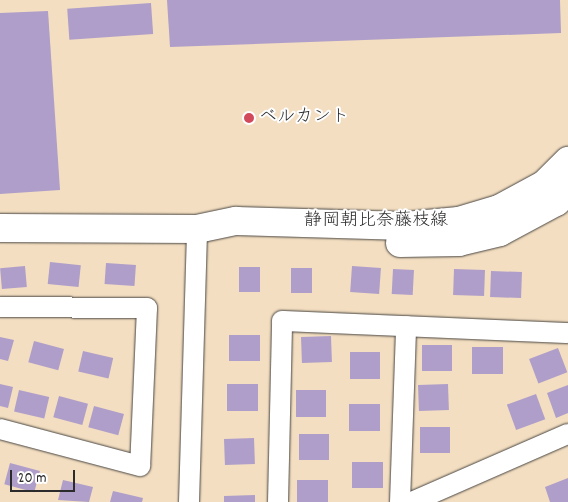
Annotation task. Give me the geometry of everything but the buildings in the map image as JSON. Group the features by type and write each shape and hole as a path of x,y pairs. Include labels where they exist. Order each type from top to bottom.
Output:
{"main road":[{"name":"静岡朝比奈藤枝線","path":"0,228 198,229 236,221 405,226 459,222 499,209 544,184 568,161"},
{"name":"静岡朝比奈藤枝線","path":"198,229 227,238 460,242 500,232 556,202 568,191"}],"street":[{"path":"189,502 198,229"},
{"path":"0,307 147,308 140,466 0,429"},
{"path":"278,502 282,320 568,333"},
{"path":"400,502 406,326"},
{"path":"412,502 568,434"}],"place":[{"name":"ベルカント","path":"249,118"}]}
